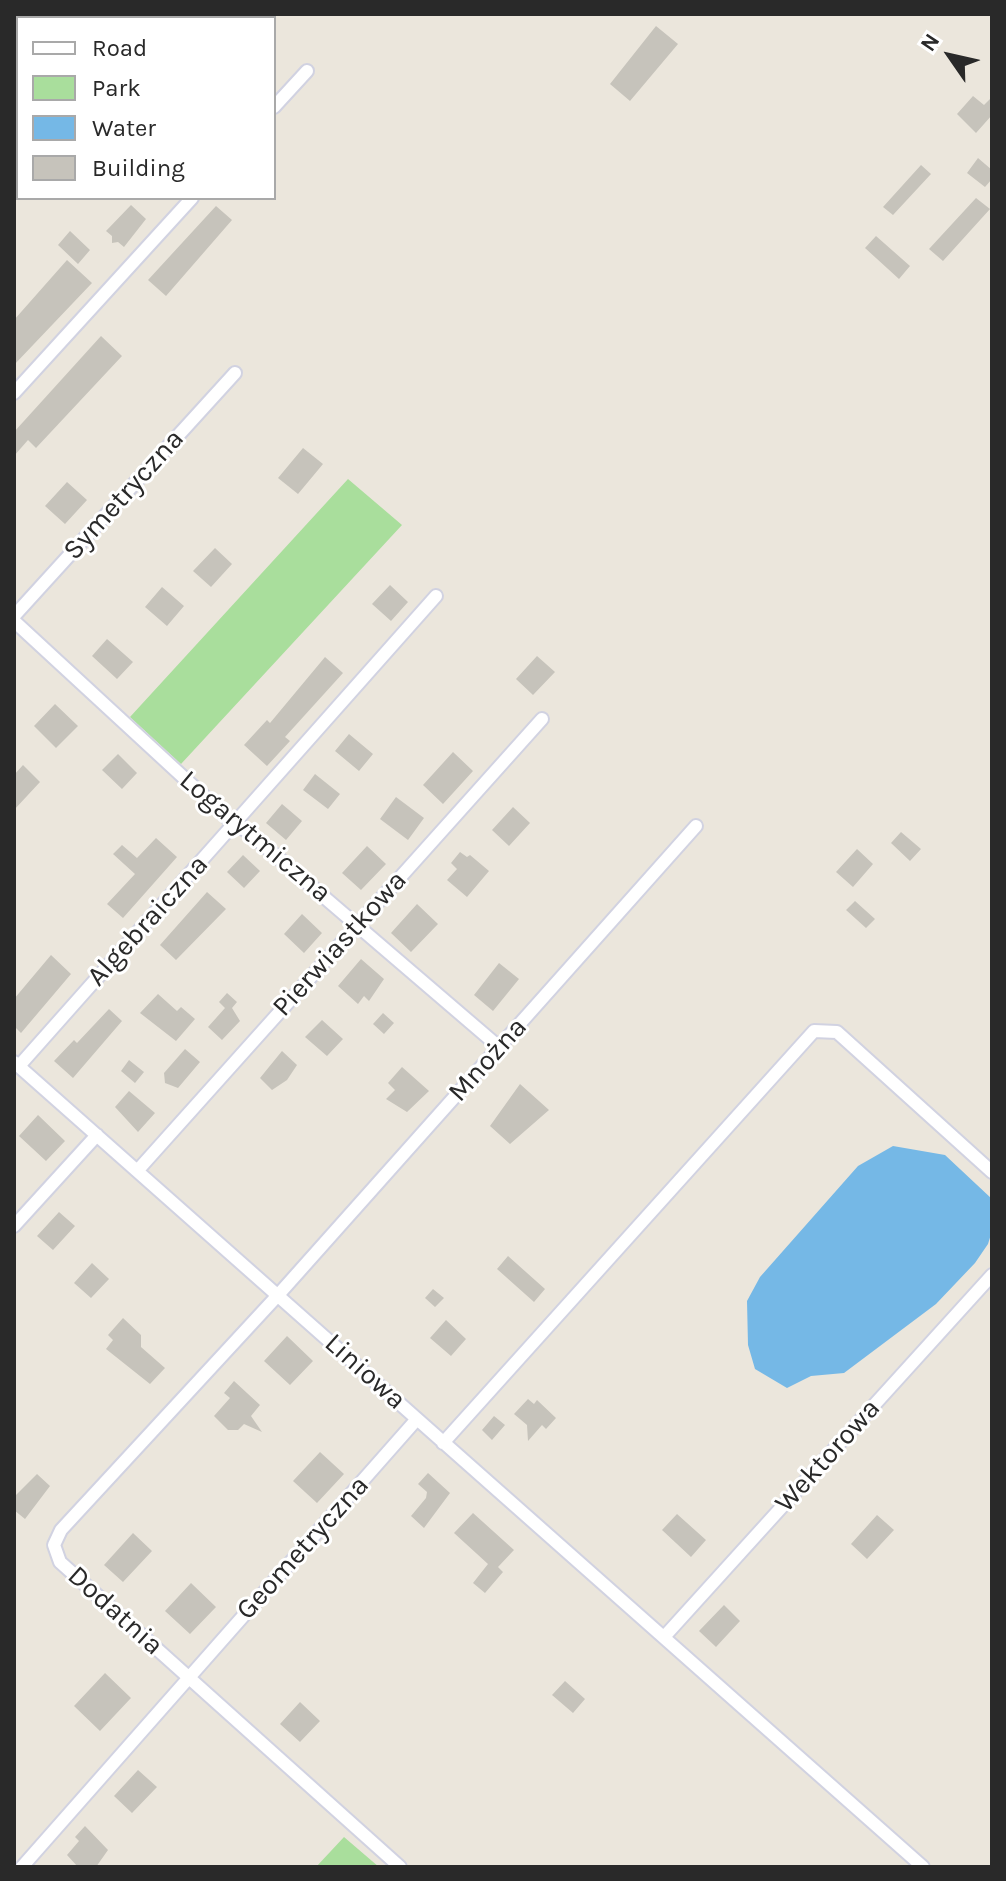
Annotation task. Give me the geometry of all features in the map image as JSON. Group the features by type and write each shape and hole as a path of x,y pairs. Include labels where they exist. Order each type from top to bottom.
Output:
{"street":[{"path":"276,105 307,71"},
{"path":"14,393 190,200"},
{"name":"Symetryczna","path":"14,619 235,373"},
{"name":"Algebraiczna","path":"16,1064 436,596"},
{"name":"Logarytmiczna","path":"14,619 234,824 247,831 499,1047"},
{"name":"Pierwiastkowa","path":"138,1170 542,719"},
{"name":"Mnożna","path":"279,1294 696,826"},
{"path":"443,1443 814,1031 837,1032 992,1172"},
{"name":"Liniowa","path":"16,1064 923,1867"},
{"path":"14,1226 97,1135"},
{"name":"Wektorowa","path":"664,1637 992,1275"},
{"name":"Dodatnia","path":"279,1294 71,1518 54,1545 60,1562 400,1867"},
{"name":"Geometryczna","path":"22,1867 417,1419"}],"green space":[{"path":"348,479 402,525 181,764 130,717"},
{"path":"344,1837 379,1867 316,1867"}],"water":[{"path":"893,1146 945,1155 992,1199 992,1231 988,1244 975,1263 936,1304 844,1373 811,1376 787,1388 755,1369 748,1345 747,1301 760,1277 858,1166"}],"building":[{"path":"656,26 678,44 630,101 610,84"},
{"path":"973,96 984,105 992,97 992,115 976,133 957,114"},
{"path":"978,158 992,170 992,179 985,187 967,173"},
{"path":"921,165 931,174 893,215 883,207"},
{"path":"976,198 990,209 943,261 929,249"},
{"path":"131,205 146,219 124,247 118,242 112,243 112,236 106,231"},
{"path":"216,206 232,220 166,296 148,280"},
{"path":"70,231 90,250 78,264 58,245"},
{"path":"876,236 910,266 899,279 865,248"},
{"path":"67,260 92,283 14,365 14,320"},
{"path":"101,336 122,356 36,448 28,440 14,456 14,432"},
{"path":"303,448 323,464 298,494 278,478"},
{"path":"67,482 87,500 65,524 45,506"},
{"path":"215,548 232,564 211,587 193,571"},
{"path":"390,585 408,602 391,621 372,604"},
{"path":"162,587 184,606 167,626 145,607"},
{"path":"107,639 133,662 117,679 92,656"},
{"path":"537,656 555,672 533,695 516,679"},
{"path":"325,657 343,673 285,737 290,741 267,766 244,745 267,720 270,723"},
{"path":"55,704 78,726 56,748 34,726"},
{"path":"349,734 373,754 359,771 335,751"},
{"path":"453,752 473,771 443,804 423,785"},
{"path":"118,754 137,773 122,789 102,770"},
{"path":"23,765 40,782 14,810 14,775"},
{"path":"315,774 340,794 328,809 303,790"},
{"path":"396,797 424,818 408,840 380,819"},
{"path":"282,804 302,821 286,840 266,823"},
{"path":"513,807 530,823 509,846 492,830"},
{"path":"901,832 921,849 910,861 891,843"},
{"path":"156,838 177,857 123,918 107,904 135,874 113,854 122,845 137,858"},
{"path":"367,846 386,864 361,890 342,873"},
{"path":"857,849 873,864 853,887 836,872"},
{"path":"460,852 467,857 470,855 489,871 467,897 447,880 457,869 451,863"},
{"path":"243,855 260,871 244,888 227,872"},
{"path":"207,892 226,909 176,960 160,945"},
{"path":"855,901 875,919 866,928 846,910"},
{"path":"417,904 438,924 411,952 391,933"},
{"path":"302,914 322,933 304,953 284,934"},
{"path":"51,955 71,974 21,1033 14,1026 14,999"},
{"path":"361,959 384,979 369,1001 364,996 358,1004 338,986"},
{"path":"499,963 519,979 493,1011 474,995"},
{"path":"227,993 237,1002 232,1008 240,1021 222,1040 208,1027 225,1008 219,1002"},
{"path":"158,994 177,1011 181,1007 195,1019 176,1041 140,1013"},
{"path":"109,1009 122,1021 73,1078 54,1061 74,1040 77,1043"},
{"path":"383,1013 394,1023 384,1034 373,1024"},
{"path":"322,1020 343,1039 327,1056 305,1037"},
{"path":"185,1049 200,1062 178,1088 165,1083 164,1073"},
{"path":"282,1051 297,1065 287,1080 272,1090 260,1078"},
{"path":"129,1060 144,1072 135,1083 121,1071"},
{"path":"402,1067 429,1091 407,1112 386,1099 395,1090 388,1083"},
{"path":"520,1084 549,1110 510,1144 490,1126"},
{"path":"129,1091 155,1113 138,1132 115,1107"},
{"path":"38,1115 65,1141 46,1161 19,1136"},
{"path":"59,1212 75,1226 53,1250 37,1236"},
{"path":"508,1256 545,1289 534,1302 497,1269"},
{"path":"92,1263 109,1279 91,1298 74,1283"},
{"path":"433,1289 444,1298 435,1307 425,1298"},
{"path":"123,1318 141,1335 141,1347 165,1368 150,1384 106,1349 113,1340 108,1335"},
{"path":"446,1320 466,1339 451,1356 430,1338"},
{"path":"287,1336 313,1361 290,1385 264,1361"},
{"path":"234,1381 260,1405 251,1416 262,1432 244,1424 238,1430 228,1430 214,1416 230,1398 224,1393"},
{"path":"528,1399 534,1404 537,1400 556,1418 546,1429 542,1425 528,1441 527,1425 514,1414"},
{"path":"494,1416 505,1425 492,1440 482,1430"},
{"path":"320,1452 344,1474 317,1503 293,1481"},
{"path":"428,1473 450,1493 424,1528 411,1516 426,1498 427,1492 418,1484"},
{"path":"37,1474 50,1486 25,1519 14,1510 14,1497"},
{"path":"473,1513 514,1550 498,1567 503,1572 485,1593 473,1583 488,1564 454,1533"},
{"path":"677,1514 706,1540 691,1557 662,1530"},
{"path":"877,1515 894,1530 867,1559 851,1544"},
{"path":"133,1533 152,1551 123,1582 104,1565"},
{"path":"191,1583 216,1607 190,1634 165,1611"},
{"path":"724,1605 740,1621 716,1647 699,1631"},
{"path":"105,1673 131,1698 100,1731 74,1706"},
{"path":"565,1681 585,1699 573,1713 552,1695"},
{"path":"300,1702 320,1721 300,1742 280,1724"},
{"path":"138,1770 157,1787 132,1813 114,1796"},
{"path":"85,1826 108,1850 96,1867 78,1867 67,1855 79,1841 75,1837"}]}
